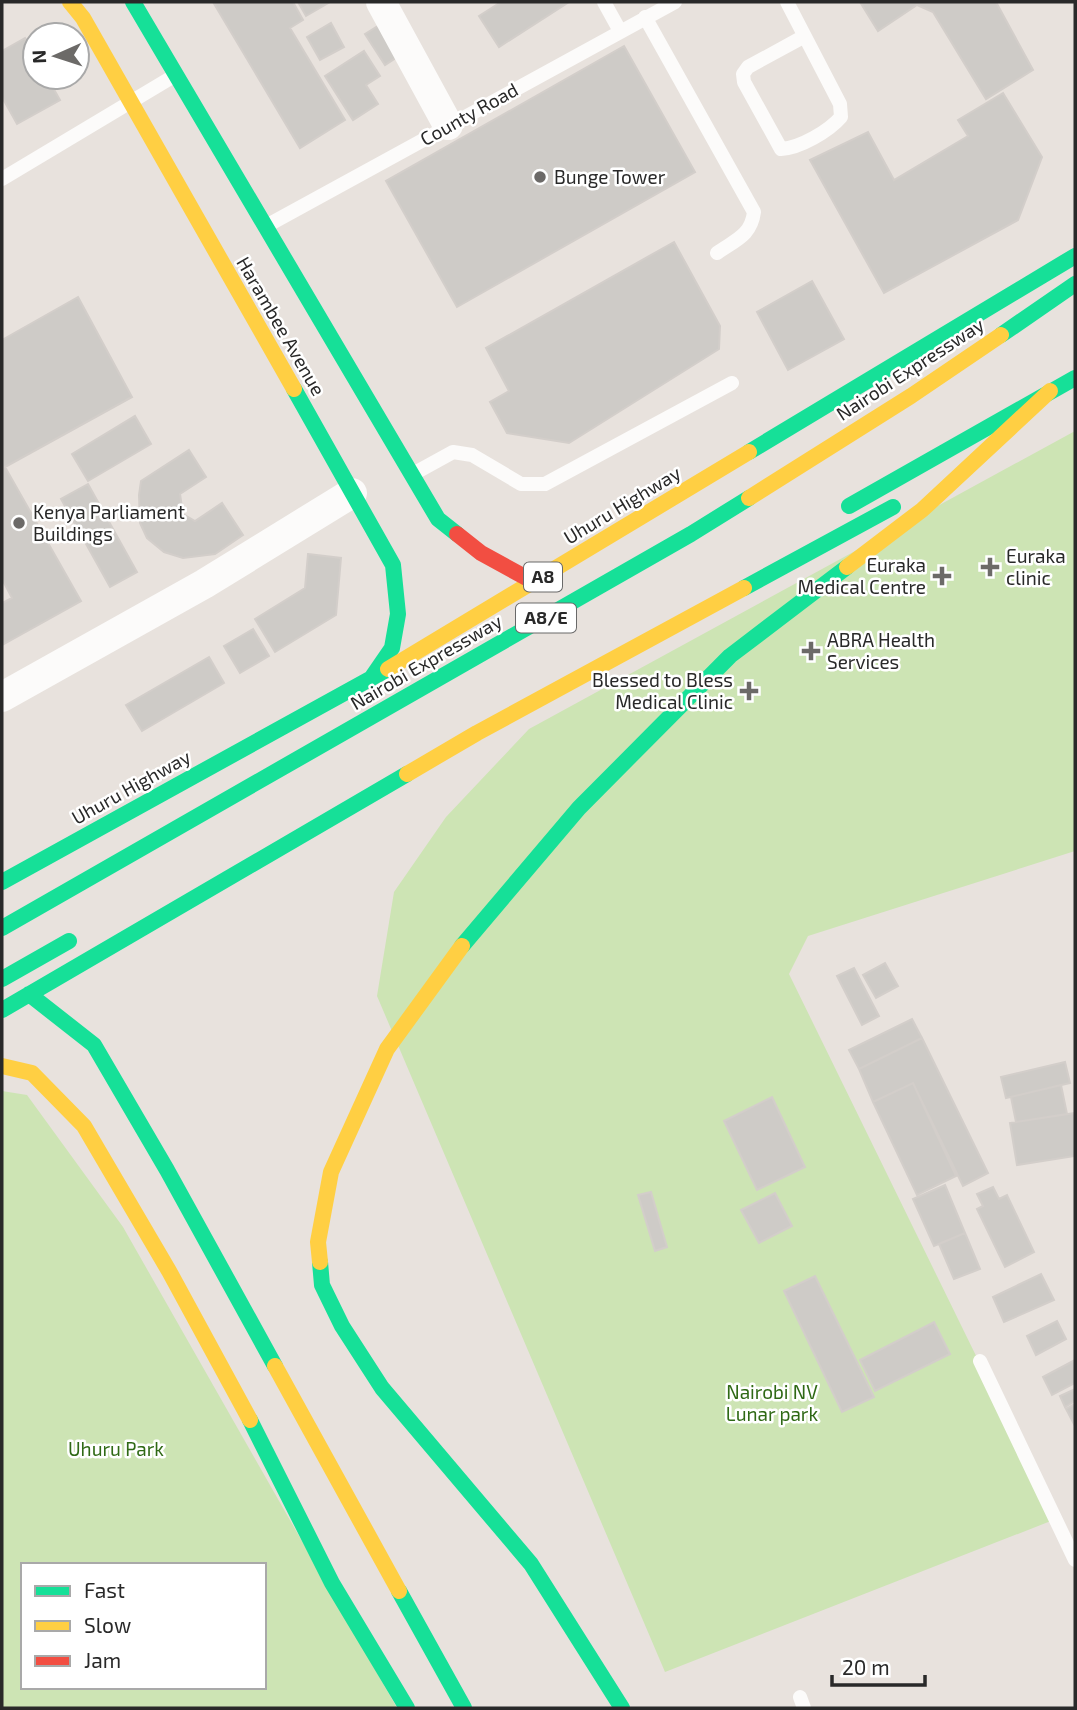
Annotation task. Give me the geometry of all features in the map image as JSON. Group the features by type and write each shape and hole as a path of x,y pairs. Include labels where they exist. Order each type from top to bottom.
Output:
{"main road":[{"name":"Harambee Avenue","path":"70,2 83,18 393,565 398,614 391,648 370,680"},
{"name":"Harambee Avenue","path":"133,2 438,519 481,554 534,582"},
{"name":"Uhuru Highway","path":"2,882 370,680 1075,257"},
{"name":"Nairobi Expressway","path":"2,928 691,534 911,396 1075,284"},
{"path":"837,513 1075,378"},
{"path":"622,1708 531,1564 382,1388 342,1326 321,1285 318,1242 331,1171 387,1049 474,930 579,808 730,656 922,510 1050,391"},
{"path":"2,1010 477,733 1027,432"},
{"name":"A8/E","path":"427,744 584,656"},
{"path":"2,979 87,931"},
{"path":"29,994 94,1045 174,1182 464,1708"},
{"path":"2,1066 32,1073 84,1126 169,1271 239,1399 332,1583 407,1708"}],"street":[{"path":"381,2 448,125"},
{"path":"2,697 204,584 352,493"}],"lane":[{"path":"604,2 620,31"},
{"name":"County Road","path":"264,227 675,2"},
{"path":"787,2 840,104 841,117 834,126 790,148 781,149 744,82 743,74 748,66 803,37"},
{"path":"645,17 754,212 752,226 747,233 717,253"},
{"path":"2,179 176,76"},
{"path":"411,474 453,452 472,454 521,484 545,484 732,383"},
{"path":"980,1361 1075,1560"}],"green space":[{"name":"Nairobi NV Lunar park","path":"1075,431 1075,851 808,936 789,974 1056,1519 665,1672 377,996 394,892 446,817 529,729"},
{"name":"Uhuru Park","path":"2,1091 27,1095 123,1227 397,1708 2,1708"}],"building":[{"path":"213,2 293,2 303,20 290,28 345,120 300,148"},
{"path":"298,2 330,2 306,16"},
{"path":"501,2 569,2 499,47 479,16"},
{"path":"860,2 996,2 1033,70 986,99 933,12 917,5 878,31"},
{"path":"386,21 405,52 385,65 365,34"},
{"path":"331,23 344,47 320,60 307,37"},
{"path":"21,40 21,91 55,91 60,100 17,124 2,97 2,51"},
{"name":"Bunge Tower","path":"624,46 695,172 457,307 386,181"},
{"path":"364,51 380,76 366,85 378,104 353,120 325,76"},
{"path":"1003,93 1042,157 1018,220 884,293 810,160 868,132 894,180 968,136 958,120"},
{"path":"674,242 720,326 719,349 569,443 507,433 490,402 509,391 486,348"},
{"path":"812,281 844,339 788,370 757,312"},
{"name":"Kenya Parliament Buildings","path":"78,297 132,397 5,467 81,601 2,645 2,603 12,598 2,579 2,340"},
{"path":"135,416 151,444 88,481 72,454"},
{"path":"189,450 206,477 180,494 183,514 195,521 222,503 243,535 215,554 183,558 164,552 147,538 140,523 139,495 141,481"},
{"path":"88,484 137,572 110,587 61,499"},
{"path":"308,554 341,558 336,615 275,652 255,619 305,588"},
{"path":"253,629 269,656 240,673 224,646"},
{"path":"209,657 224,683 142,731 126,705"},
{"path":"885,963 898,986 876,998 863,975"},
{"path":"854,968 879,1016 862,1025 837,976"},
{"path":"912,1019 922,1038 859,1069 849,1050"},
{"path":"922,1038 988,1173 963,1186 913,1083 873,1102 859,1069"},
{"path":"1065,1062 1070,1083 1006,1098 1001,1077"},
{"path":"913,1083 956,1176 917,1195 873,1102"},
{"path":"1061,1085 1067,1114 1016,1122 1011,1097"},
{"path":"772,1097 805,1167 757,1190 724,1121"},
{"path":"1075,1113 1075,1156 1017,1165 1010,1123"},
{"path":"945,1185 965,1233 934,1246 913,1199"},
{"path":"993,1187 999,1199 1007,1195 1034,1252 1005,1267 977,1209 983,1206 977,1194"},
{"path":"651,1192 667,1247 655,1251 638,1195"},
{"path":"775,1193 792,1226 759,1243 741,1210"},
{"path":"965,1233 980,1269 954,1279 939,1244"},
{"path":"1041,1274 1054,1300 1004,1322 993,1297"},
{"path":"815,1276 874,1397 842,1412 784,1291"},
{"path":"1057,1321 1066,1339 1036,1355 1027,1336"},
{"path":"934,1322 950,1354 875,1391 860,1360"},
{"path":"1075,1360 1075,1383 1052,1395 1043,1377"},
{"path":"1075,1389 1075,1401 1065,1407 1060,1396"},
{"path":"1075,1404 1075,1426 1066,1409"}],"traffic: fast":[{"path":"133,2 438,519 457,534"},
{"path":"749,452 1075,256"},
{"path":"1001,335 1075,284"},
{"path":"849,506 1075,378"},
{"path":"294,389 393,565 398,614 392,648 370,680"},
{"path":"2,928 691,534 749,498"},
{"path":"744,588 893,507"},
{"path":"462,946 579,808 730,656 847,567"},
{"path":"2,882 388,669"},
{"path":"2,1010 407,774"},
{"path":"2,979 69,941"},
{"path":"29,994 94,1045 167,1170 275,1366"},
{"path":"320,1262 322,1285 342,1326 382,1388 531,1564 622,1708"},
{"path":"250,1420 332,1583 407,1708"},
{"path":"399,1591 464,1708"}],"traffic: slow":[{"path":"70,2 83,18 294,389"},
{"path":"749,498 911,396 1001,335"},
{"path":"847,567 922,510 1050,391"},
{"path":"388,669 749,452"},
{"path":"407,774 744,588"},
{"path":"320,1262 318,1242 331,1172 387,1049 462,946"},
{"path":"2,1066 32,1073 84,1126 169,1271 250,1420"},
{"path":"275,1366 399,1591"}],"traffic: jam":[{"path":"457,534 481,553 534,582"}],"place":[{"name":"Bunge Tower","path":"540,177"},
{"name":"Kenya Parliament Buildings","path":"19,523"},
{"name":"Euraka clinic","path":"990,567"},
{"name":"Euraka Medical Centre","path":"942,576"},
{"name":"ABRA Health Services","path":"811,651"},
{"name":"Blessed to Bless Medical Clinic","path":"749,691"}]}
